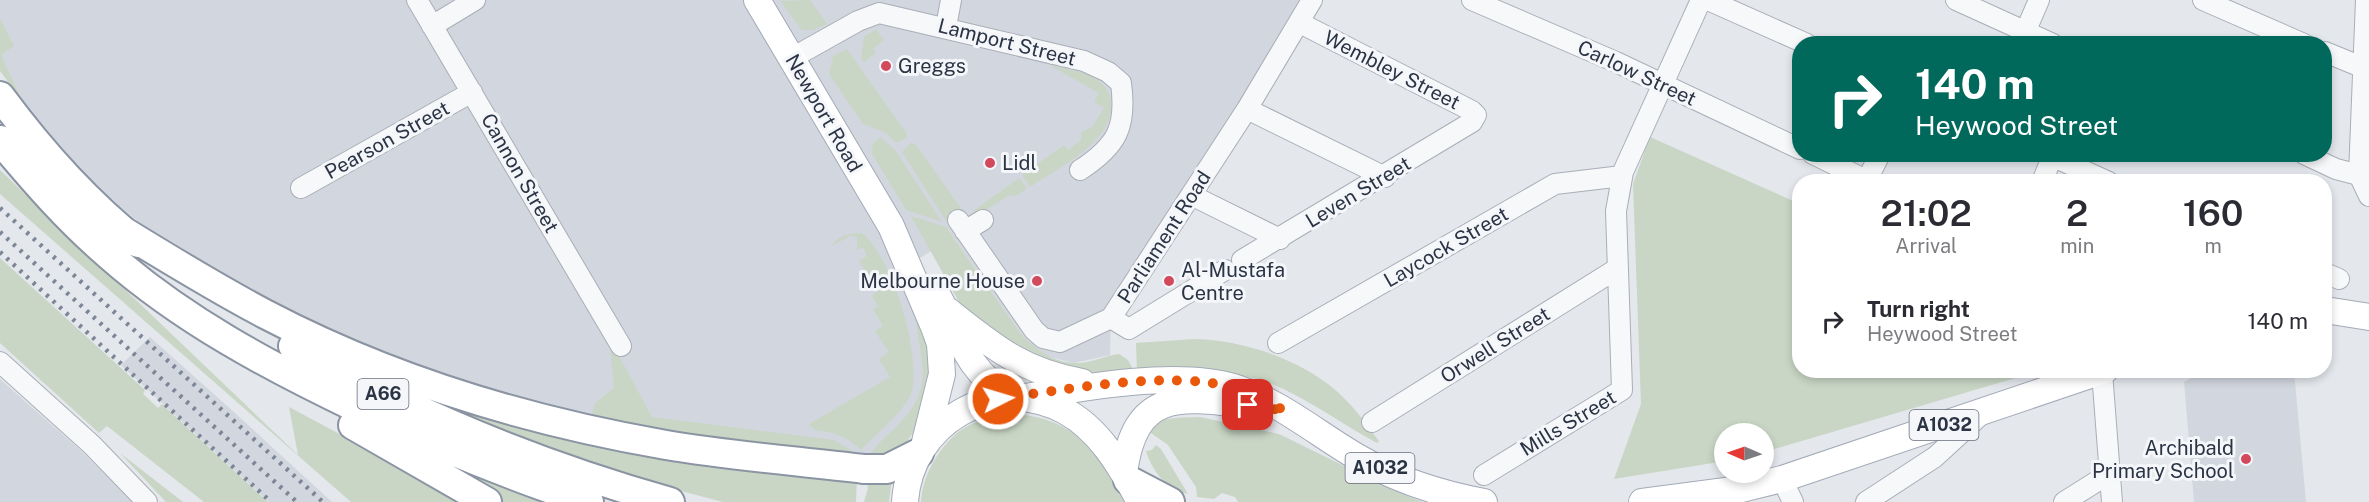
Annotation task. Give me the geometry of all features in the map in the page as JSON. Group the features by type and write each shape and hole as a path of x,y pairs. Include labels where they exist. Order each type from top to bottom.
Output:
{"highway":[{"name":"A66","path":"0,96 50,160 123,231 170,270 240,316 386,395 520,453 670,502"},
{"name":"A66","path":"0,140 65,213 110,256 155,292 209,329 293,378 401,429 476,463 589,502"},
{"path":"123,231 266,315 329,345 473,399 572,425 667,445 864,469 887,469 922,448"},
{"name":"A66","path":"209,329 244,363 487,502"},
{"path":"1131,485 1170,502"}],"main road":[{"name":"Newport Road","path":"757,0 891,226 940,344 942,374 922,448 909,477 905,502"},
{"name":"Newport Road","path":"891,226 912,251 944,307 967,357 978,373 1015,398"},
{"name":"A1032","path":"944,307 1014,361 1053,375 1101,385"},
{"path":"2332,311 2369,317"},
{"name":"A1032","path":"1642,502 1741,489 1787,491 1985,411 2083,378"},
{"name":"A1032","path":"1015,398 1101,385 1211,383 1233,387 1286,411 1359,458 1392,474 1453,496 1484,502"},
{"path":"922,448 957,413 986,401 1015,398 1050,404 1080,421 1108,449 1131,485"},
{"name":"A1032","path":"1131,485 1130,441 1139,422 1164,404 1193,400 1286,411"}],"street":[{"name":"Cannon Street","path":"417,0 621,346"},
{"path":"432,26 475,0"},
{"path":"946,27 951,0"},
{"name":"Parliament Road","path":"983,220 961,226 1034,330 1043,338 1059,342 1111,318 1246,110 1312,0"},
{"name":"Carlow Street","path":"1472,0 1792,144"},
{"path":"1618,268 1616,211 1622,176 1701,0"},
{"path":"1708,0 1792,37"},
{"path":"1956,0 2019,36"},
{"path":"2024,36 2039,0"},
{"path":"2203,0 2286,36"},
{"path":"2366,0 2359,175 2369,196"},
{"name":"Lamport Street","path":"792,58 858,21 879,13 1084,61 1108,72 1121,83 1124,105 1122,123 1113,143 1101,156 1080,170"},
{"name":"Wembley Street","path":"1300,23 1472,111 1476,116 1472,122"},
{"path":"2332,55 2364,68"},
{"name":"Pearson Street","path":"301,188 472,92"},
{"path":"1246,110 1385,177"},
{"name":"Leven Street","path":"1111,318 1130,329 1385,177 1472,122"},
{"path":"1829,162 1854,174"},
{"path":"2064,162 2091,174"},
{"path":"2321,162 2359,175"},
{"name":"Laycock Street","path":"1278,343 1555,184 1622,176"},
{"path":"1191,195 1280,239"},
{"name":"Mills Street","path":"1484,475 1622,390 1618,268"},
{"name":"Orwell Street","path":"1371,422 1618,268"},
{"path":"0,362 92,445 147,502"},
{"path":"2104,378 2112,502"},
{"path":"1866,502 1935,457 1985,411"},
{"path":"2064,502 2109,473"}],"shaded area":[{"path":"0,0 1312,0 1111,318 1110,355 1074,363 1046,356 1033,347 1021,334 954,238 913,262 935,362 907,442 881,461 590,420 469,386 360,346 233,285 155,236 88,179 22,100 0,55 13,46 0,18"},
{"path":"150,337 332,502 269,502 121,365"},
{"name":"Archibald Primary School","path":"2191,378 2295,378 2306,502 2194,502 2184,382"},
{"path":"0,379 79,449 133,502 0,502"}],"green space":[{"path":"810,0 827,24 813,30 802,30 780,1"},
{"path":"0,18 14,46 1,55 22,100 0,71"},
{"path":"876,29 884,40 873,49 876,53 864,62 861,58 864,37"},
{"path":"847,49 907,134 906,138 896,143 886,133 863,124 829,74 833,56"},
{"path":"1047,64 1096,78 1110,96 1110,115 1105,128 1095,141 1070,162 1030,187 1022,175 1064,145 1068,150 1081,140 1081,133 1092,127 1104,108 1094,102 1099,93"},
{"path":"880,137 895,150 942,222 906,210 871,152 873,144"},
{"path":"1650,137 1792,200 1792,378 2015,378 1774,449 1774,423 1714,423 1714,463 1614,479 1641,404 1633,184"},
{"path":"911,143 916,145 962,210 946,221 902,152"},
{"path":"0,170 298,455 289,407 467,502 351,502 0,194"},
{"path":"1019,178 1027,188 1018,195 1008,196 976,216 973,211"},
{"path":"911,216 946,227 1021,334 1034,347 1050,357 1077,363 1119,354 1128,360 1132,367 1129,373 1086,372 1042,363 964,311"},
{"path":"862,233 884,262 902,307 914,374 912,391 904,406 861,450 845,438 814,430 809,424 890,377 879,359 889,352 875,331 883,326 873,309 878,306 872,296 878,291 859,261 867,256 863,247 857,250 857,237 850,236 832,246 841,237"},
{"path":"0,258 145,390 143,394 158,408 162,404 268,502 204,502 107,426 99,433 0,343"},
{"path":"915,315 932,349 927,410 907,442 895,454 869,460 875,448 906,416 920,390 923,378"},
{"path":"1195,339 1249,347 1303,368 1319,377 1340,394 1379,441 1377,443 1309,403 1267,382 1219,373 1137,371 1136,343"},
{"path":"610,345 613,345 652,417 834,440 852,451 857,459 590,420 595,403 614,388"},
{"path":"390,379 857,478 856,502 723,502 643,481 545,448 463,415"},
{"path":"1005,414 1047,420 1064,427 1078,437 1103,465 1125,502 921,502 924,483 932,464 950,440 968,426"},
{"path":"1200,417 1279,434 1395,491 1423,502 1238,502 1235,497 1222,493 1214,499 1197,497 1196,487 1168,445 1148,431 1165,420"},
{"path":"381,437 548,502 498,502"},
{"path":"1156,445 1161,449 1188,494 1166,483 1152,466 1146,451 1152,450"},
{"path":"120,453 183,502 166,502"},
{"path":"866,478 892,478 889,502 864,502 868,488"}],"railway":[{"path":"0,208 323,502"},
{"path":"0,232 297,502"},
{"path":"0,252 271,502"}],"place":[{"name":"Greggs","path":"886,66"},
{"name":"Lidl","path":"990,163"},
{"name":"Melbourne House","path":"1037,281"},
{"name":"Al-Mustafa Centre","path":"1169,281"},
{"name":"Archibald Primary School","path":"2246,459"}],"route":[{"path":"998,399 1020,398 1101,385 1211,383 1233,387 1286,411 1248,405"}]}
